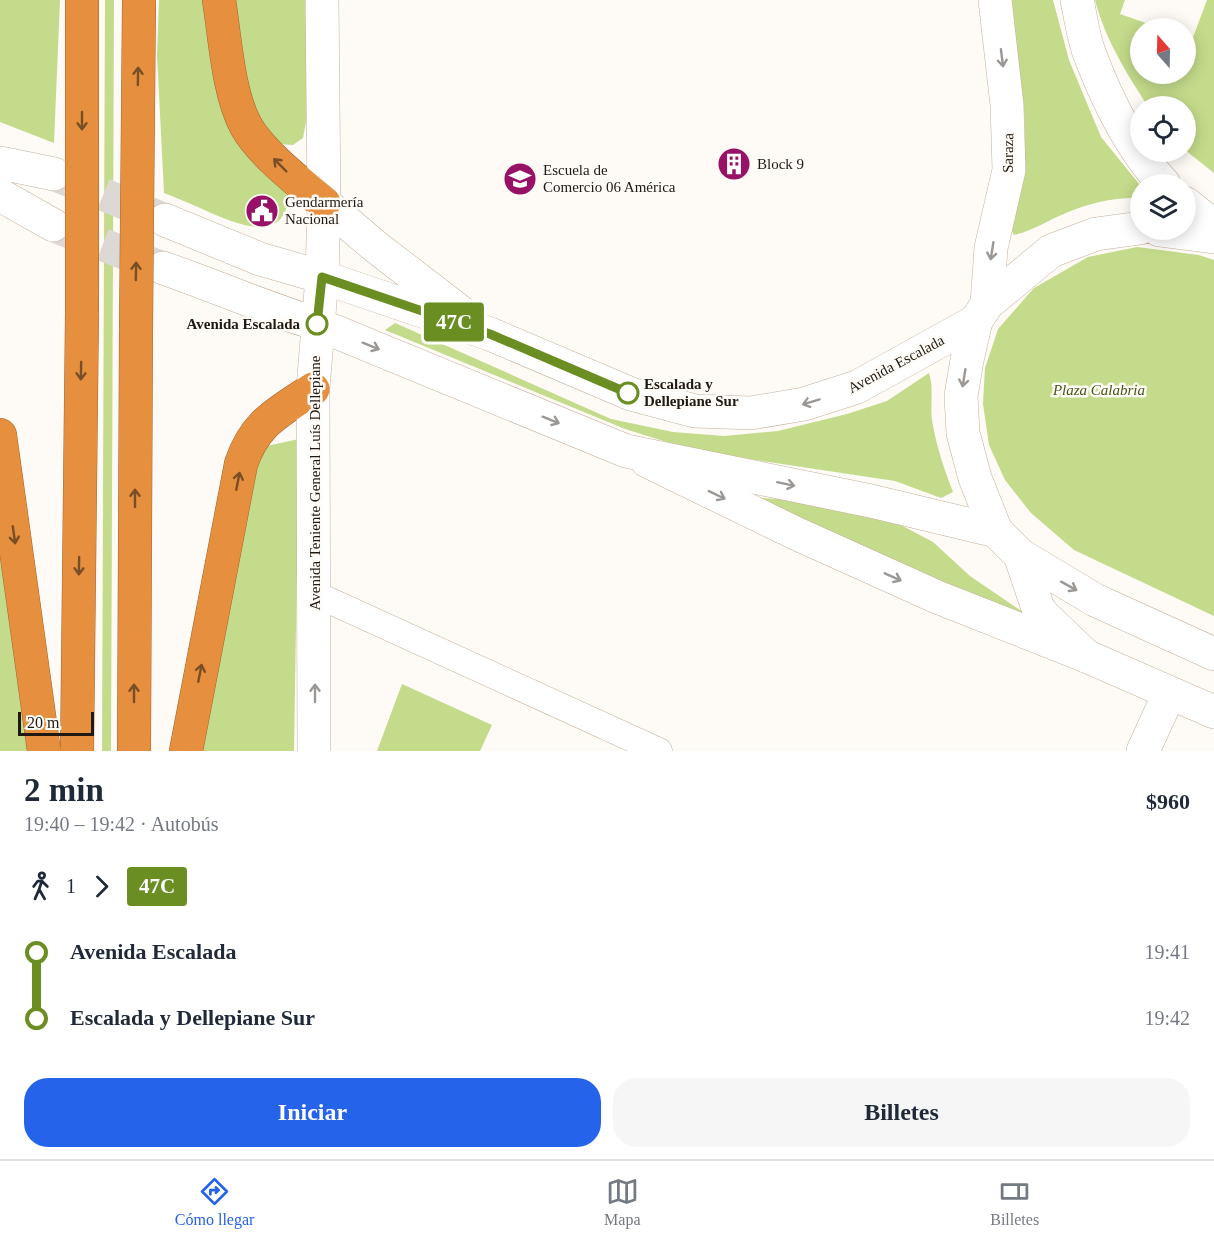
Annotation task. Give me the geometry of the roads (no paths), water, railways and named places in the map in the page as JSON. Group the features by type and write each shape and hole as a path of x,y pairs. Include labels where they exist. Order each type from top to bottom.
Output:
{"highway":[{"path":"77,751 82,312 82,0"},
{"path":"134,751 139,0"},
{"path":"219,0 228,62 245,125 256,141 287,172 324,204"},
{"path":"186,751 241,464 248,445 263,424 313,389"},
{"path":"0,435 44,751"}],"main road":[{"name":"Avenida Teniente General Luís Dellepiane","path":"314,751 313,389 322,277 324,204 322,0"},
{"name":"Saraza","path":"995,0 1007,105 1009,170 992,248 982,312 961,396 963,433 975,478 996,531"},
{"path":"1077,0 1089,53 1111,102 1148,167 1155,174"},
{"path":"0,163 54,174"},
{"path":"0,195 53,225"},
{"path":"324,204 490,334"},
{"path":"1196,212 1214,226"},
{"name":"Avenida Escalada","path":"165,220 260,259 322,277 490,334 631,394 695,411 751,413 804,404 857,387 982,312 1051,251 1096,234 1130,229"},
{"path":"1196,235 1214,237"},
{"path":"163,268 268,309 317,324 626,451 937,597 1086,656 1214,712"},
{"path":"626,451 860,499 996,531 1020,555 1095,600 1214,654"},
{"path":"1020,555 1039,611 1086,656"},
{"path":"1143,751 1169,694"}],"street":[{"path":"315,594 659,751"}],"tunnel":[{"path":"58,176 163,219"},
{"path":"57,227 163,268"}],"place":[{"name":"Block 9","path":"734,164"},
{"name":"Escuela de Comercio 06 América","path":"520,179"},
{"name":"Gendarmería Nacional","path":"262,211"},
{"name":"Avenida Escalada","path":"317,324"},
{"name":"Escalada y Dellepiane Sur","path":"628,393"}],"park label":[{"name":"Plaza Calabria","path":"1099,390"}]}
